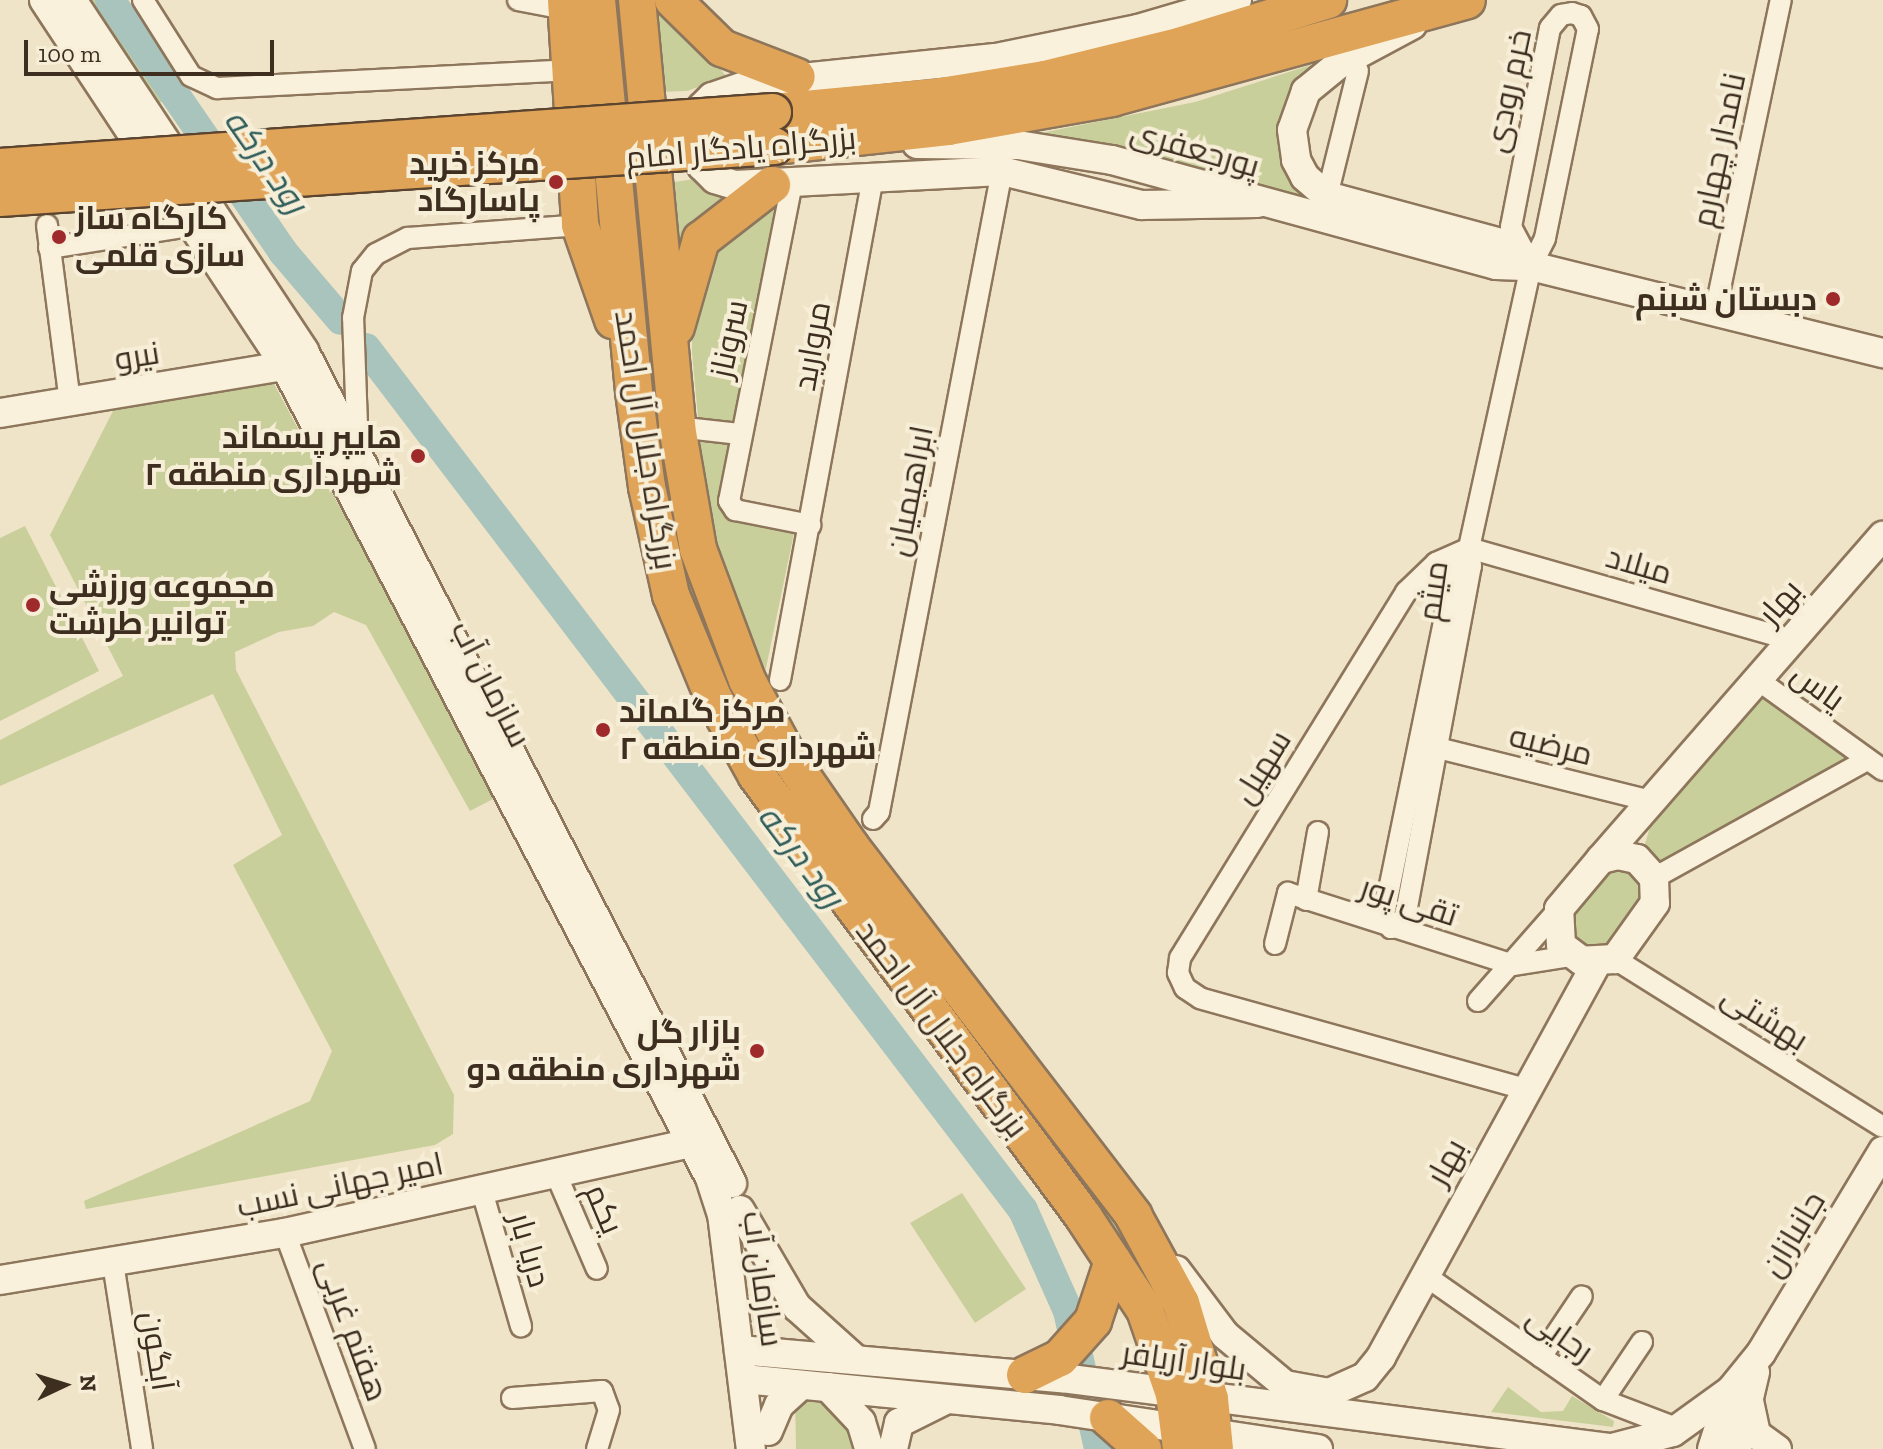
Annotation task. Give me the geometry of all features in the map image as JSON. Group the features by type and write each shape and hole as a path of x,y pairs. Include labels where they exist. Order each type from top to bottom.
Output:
{"highway":[{"name":"بزرگراه جلال آل احمد","path":"637,0 668,360 677,427 698,549 747,680 788,756 851,847 1133,1215 1181,1303 1210,1399 1215,1442"},
{"path":"673,0 722,48 797,77"},
{"name":"بزرگراه یادگار امام","path":"0,198 774,129 1045,79 1167,49 1328,0"},
{"name":"بزرگراه یادگار امام","path":"0,167 774,129 833,143 1112,98 1460,2"},
{"path":"576,3 569,70 580,225 632,373"},
{"name":"بزرگراه جلال آل احمد","path":"576,3 647,487 671,595 713,697 757,776 813,858 1002,1109 1145,1310 1174,1394 1180,1439"},
{"path":"668,360 690,266 701,240 782,184"},
{"path":"1002,1109 1020,1111 1033,1103 1036,1088"},
{"path":"1025,1375 1061,1368 1093,1321 1113,1261"},
{"path":"1109,1402 1143,1449"}],"street":[{"name":"سازمان آب","path":"44,0 81,31 285,366 700,1141 740,1210 748,1351"},
{"path":"143,0 191,76 217,88 569,70"},
{"path":"518,0 576,3"},
{"path":"1237,0 1138,29 995,58 753,83 712,97 692,126 693,148 715,179 735,185 1002,171 1142,205 1257,203"},
{"name":"نامدار چهارم","path":"1715,312 1781,0"},
{"name":"پورجعفری","path":"1460,2 1339,64 1306,91 1295,117 1293,142 1305,177 1327,196 1505,244 1531,266"},
{"name":"خرم‌ رودی","path":"1572,13 1581,16 1588,29 1545,238 1531,266 1511,227 1550,28 1561,15 1572,13"},
{"path":"1327,196 1358,71"},
{"name":"پورجعفری","path":"833,143 1065,150 1496,265 1531,266 1883,353"},
{"name":"ابراهیمیان","path":"873,819 879,812 1002,171"},
{"name":"مروارید","path":"780,680 873,177"},
{"name":"سروناز","path":"782,184 739,434 731,507 811,525"},
{"path":"47,225 70,401"},
{"path":"358,454 353,318 362,271 376,254 408,238 580,225"},
{"name":"سازمان آب","path":"203,231 304,351 700,1141 722,1214 763,1443"},
{"path":"49,248 203,231"},
{"path":"1469,548 1531,266"},
{"name":"نیرو","path":"0,413 285,366"},
{"path":"677,427 739,434"},
{"name":"بهار","path":"1559,909 1883,536"},
{"name":"میلاد","path":"1469,548 1792,640"},
{"name":"میثم","path":"1391,928 1405,918 1456,562 1469,548"},
{"name":"سهیل","path":"1469,548 1436,563 1406,592 1180,958 1178,973 1185,988 1200,998 1525,1089"},
{"name":"یاس","path":"1758,680 1875,765"},
{"name":"مرضیه","path":"1428,745 1643,811"},
{"path":"1601,859 1646,868 1875,765"},
{"path":"1643,811 1646,868"},
{"path":"1275,944 1297,896 1318,832"},
{"name":"بهار","path":"1133,1215 1225,1335 1258,1368 1302,1391 1348,1388 1381,1357 1594,959 1652,908 1646,868"},
{"name":"تقی پور","path":"1297,896 1513,965"},
{"path":"1559,909 1557,934 1594,959"},
{"path":"1478,1001 1513,965 1559,909"},
{"path":"1513,965 1594,959"},
{"name":"بهشتی","path":"1594,959 1883,1127"},
{"name":"امیر جهانی نسب","path":"0,1280 285,1233 700,1141"},
{"name":"جانبازان","path":"1712,1449 1761,1353 1883,1151"},
{"name":"یکم","path":"556,1174 597,1269"},
{"name":"دریا بار","path":"482,1191 521,1326"},
{"path":"740,1210 797,1307 856,1360"},
{"name":"هفتم غربی","path":"285,1233 365,1449"},
{"name":"آبگون","path":"113,1263 142,1449"},
{"name":"رجایی","path":"1423,1274 1603,1400 1671,1426"},
{"path":"1541,1357 1582,1296"},
{"path":"1603,1400 1642,1342"},
{"path":"748,1351 1025,1375"},
{"name":"بلوار آریافر","path":"1061,1368 1109,1402 1180,1439 1318,1449"},
{"name":"بلوار آریافر","path":"753,1380 1059,1410 1174,1394 1618,1449"},
{"path":"763,1443 779,1405 815,1386 861,1422 869,1449"},
{"path":"512,1398 602,1391 609,1410 597,1449"},
{"path":"1612,1448 1673,1432 1740,1393 1756,1434 1777,1449"},
{"name":"جانبازان","path":"1737,1449 1740,1393"},
{"path":"893,1449 899,1423 949,1399"}],"green space":[{"path":"87,0 104,0 167,99 156,105"},
{"path":"613,0 626,0 719,647 1120,1227 1151,1277 1180,1348 888,938 728,702 673,551 659,464"},
{"path":"650,0 660,0 727,77 687,91 658,92"},
{"path":"1317,63 1301,80 1303,202 1042,139 1041,133 1195,102"},
{"path":"700,178 716,195 737,202 673,297 669,183"},
{"path":"779,203 723,496 728,521 794,533 765,673 708,525 692,353 692,292 703,258 743,218"},
{"path":"271,378 495,798 470,811 366,625 334,612 313,626 279,632 235,652 236,670 454,1095 453,1134 435,1145 86,1209 84,1201 310,1101 332,1051 233,865 282,835 213,694 0,786 0,740 123,676 50,535 115,407"},
{"name":"مجموعه ورزشی توانیر طرشت","path":"25,526 99,671 0,721 0,538"},
{"path":"1761,692 1854,759 1658,869 1644,847 1653,817"},
{"path":"1628,868 1638,875 1646,897 1611,950 1585,954 1563,919 1602,870"},
{"path":"962,1193 1026,1289 975,1323 910,1223"},
{"path":"1508,1387 1541,1412 1563,1411 1572,1396 1614,1421 1613,1427 1491,1412"},
{"path":"821,1395 855,1434 858,1449 796,1449 795,1397"}],"waterway":[{"name":"رود درکه","path":"110,0 283,252 341,320"},
{"name":"رود درکه","path":"366,348 1023,1210 1068,1311 1099,1449"}],"place":[{"name":"مرکز خرید پاسارگاد","path":"556,182"},
{"name":"کارگاه ساز سازی قلمی","path":"59,237"},
{"name":"دبستان شبنم","path":"1833,299"},
{"name":"هایپر پسماند شهرداری منطقه ۲","path":"418,456"},
{"name":"مجموعه ورزشی توانیر طرشت","path":"33,605"},
{"name":"مرکز گلماند شهرداری منطقه ۲","path":"603,730"},
{"name":"بازار گل شهرداری منطقه دو","path":"757,1051"}]}
